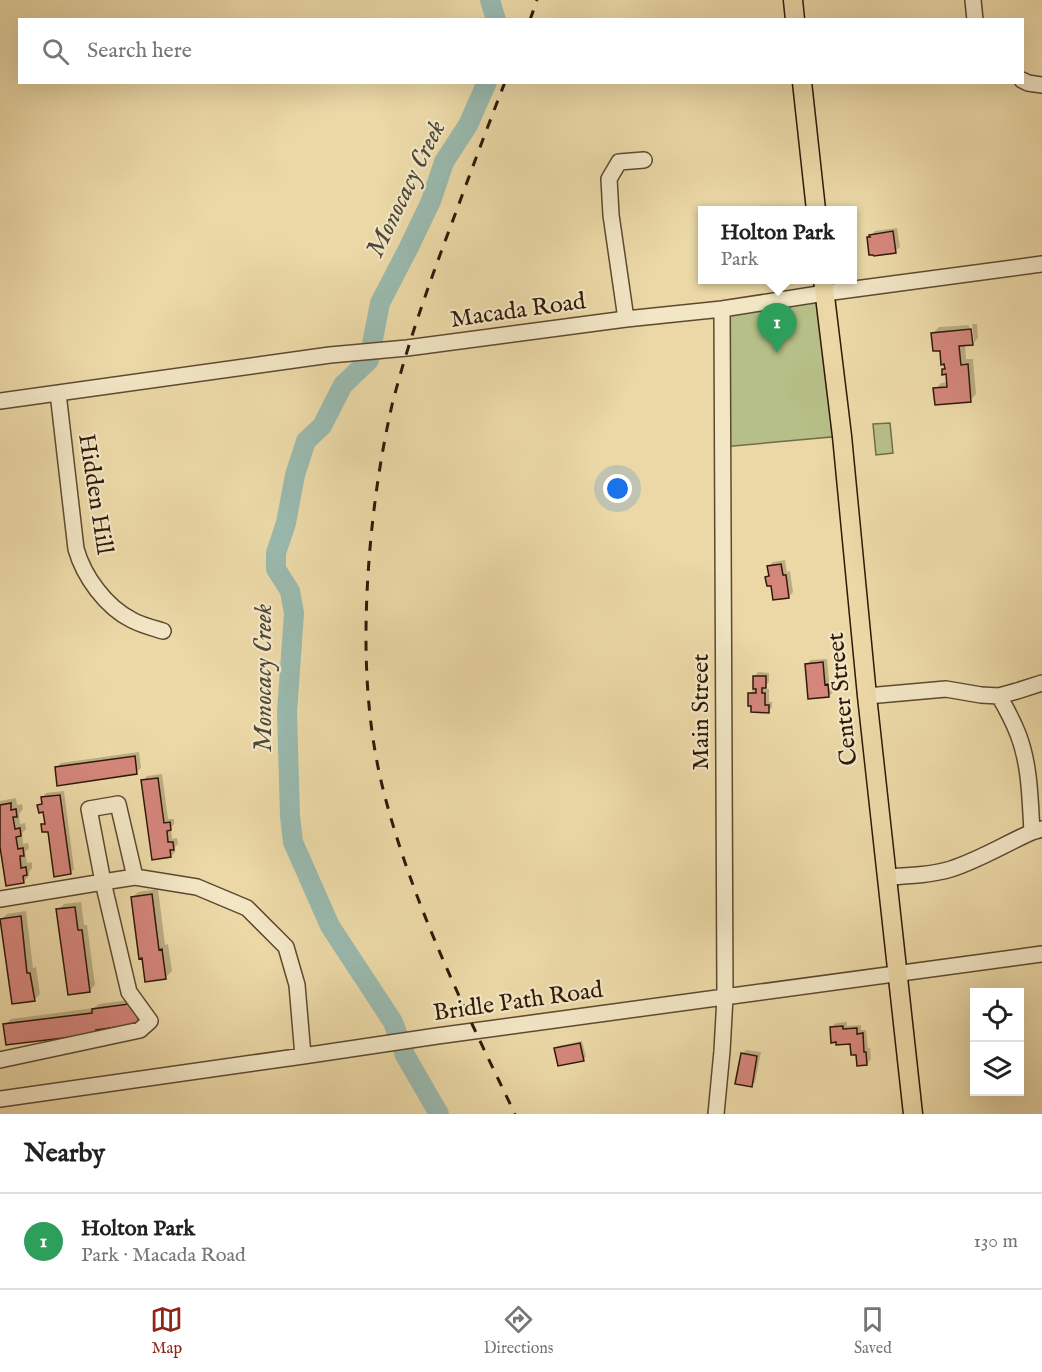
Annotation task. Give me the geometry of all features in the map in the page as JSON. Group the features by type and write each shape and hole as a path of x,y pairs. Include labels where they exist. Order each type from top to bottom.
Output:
{"main road":[{"path":"794,0 795,18"},
{"path":"802,84 816,206"},
{"name":"Center Street","path":"824,286 842,436 867,696 913,1114"}],"street":[{"path":"973,0 975,18"},
{"path":"1024,80 1042,85"},
{"path":"626,319 611,215 609,179 619,162 644,159"},
{"name":"Macada Road","path":"857,283 1042,264"},
{"name":"Macada Road","path":"0,401 330,354 397,349 626,319 722,309 824,286 844,284"},
{"name":"Main Street","path":"716,1114 725,997 722,309"},
{"name":"Hidden Hill","path":"58,393 79,558 87,576 107,601 128,618 163,631"},
{"path":"867,696 946,689 999,696 1042,682"},
{"path":"887,878 950,869 1037,831 1023,750 1018,733 999,696"},
{"path":"0,1060 140,1030 150,1021 129,992 103,882 89,809 118,804 135,877"},
{"path":"0,899 135,877 197,887 247,908 286,947 297,985 303,1056"},
{"name":"Bridle Path Road","path":"0,1099 437,1036 1042,954"}],"green space":[{"path":"825,293 842,436 722,447 722,309"},
{"path":"890,423 893,453 876,455 873,424"}],"building":[{"path":"893,231 896,253 869,255 867,237 870,237 869,235"},
{"path":"971,329 973,345 959,346 961,365 968,364 971,402 935,405 933,388 947,387 946,374 942,375 942,369 945,369 944,364 941,365 940,351 933,351 931,333"},
{"path":"781,564 783,575 786,575 789,598 773,600 771,586 767,586 765,577 769,576 767,566"},
{"path":"823,662 825,685 828,684 829,697 808,699 805,664"},
{"path":"753,676 766,676 766,688 762,688 762,693 765,693 765,705 769,705 769,713 751,712 751,706 748,706 748,693 756,693 756,689 753,689"},
{"path":"135,756 137,774 57,786 55,767"},
{"path":"158,778 164,823 170,822 171,830 167,831 168,842 173,842 174,850 170,850 171,857 152,860 141,780"},
{"path":"60,795 71,874 54,877 48,832 42,832 41,824 45,824 43,812 39,813 37,805 42,804 41,797"},
{"path":"11,803 11,810 16,809 17,817 13,817 15,829 20,828 21,836 16,837 18,849 23,848 24,856 20,856 21,868 26,867 27,875 23,876 24,883 6,886 0,847 0,805"},
{"path":"152,894 159,950 162,949 166,979 145,982 142,958 139,959 131,897"},
{"path":"75,907 78,930 82,930 90,992 68,995 56,909"},
{"path":"21,916 27,973 30,973 35,1001 12,1004 0,919"},
{"path":"136,1003 139,1024 96,1030 96,1034 6,1045 3,1024 92,1013 92,1009"},
{"path":"843,1026 843,1029 857,1028 857,1034 863,1033 867,1065 857,1066 856,1055 851,1055 850,1044 831,1043 830,1027"},
{"path":"580,1043 584,1061 558,1066 554,1048"},
{"path":"741,1053 757,1056 752,1087 735,1084"}],"waterway":[{"name":"Monocacy Creek","path":"490,0 495,18"},
{"name":"Monocacy Creek","path":"439,1114 405,1055 393,1022 330,926 293,842 287,712 294,613 290,591 276,569 276,553 286,523 295,475 306,441 322,426 343,385 369,360 380,303 431,201 444,162 468,125 486,84"}],"railway":[{"path":"531,18 537,0"},
{"path":"504,84 428,289 392,405 379,475 370,546 366,643 370,718 378,768 396,835 442,956 515,1114"}],"place":[{"name":"Holton Park","path":"777,353"}]}
